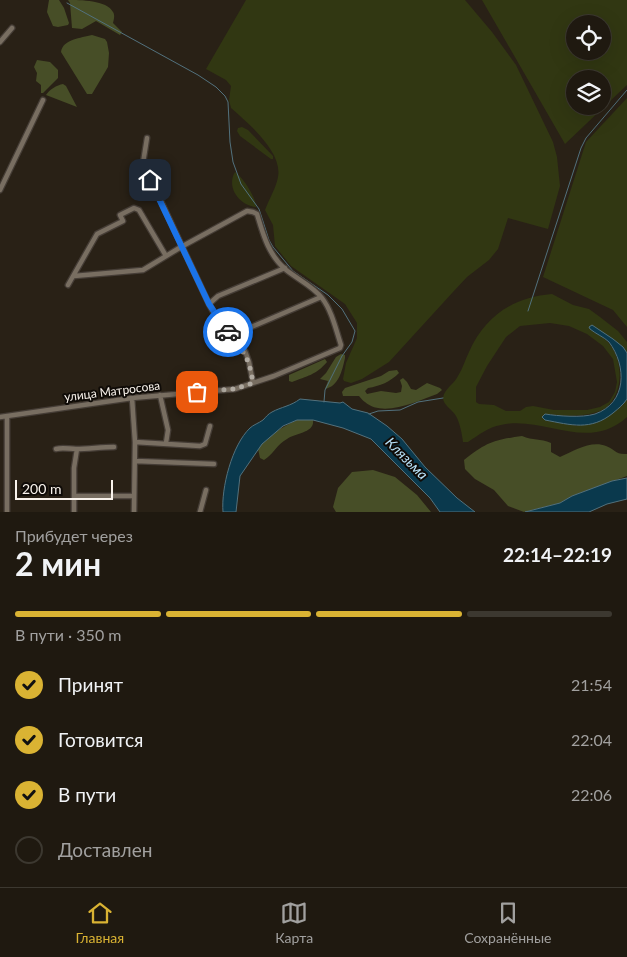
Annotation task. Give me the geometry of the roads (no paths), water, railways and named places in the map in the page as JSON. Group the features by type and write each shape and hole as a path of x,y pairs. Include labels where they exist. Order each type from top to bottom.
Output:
{"street":[{"path":"0,42 12,28"},
{"path":"0,190 43,100"},
{"path":"147,138 143,163 209,304 244,351 249,362 253,383"},
{"path":"68,285 97,234 123,220 120,216 134,208 139,210 166,256"},
{"path":"74,276 139,271 247,211 253,212 257,214 268,247 276,260 321,297 232,336"},
{"path":"209,304 218,296 285,268"},
{"name":"улица Матросова","path":"0,417 132,398 234,389 253,383 340,348 341,345 328,307 321,297"},
{"path":"160,395 168,430 166,443"},
{"path":"132,398 135,442 134,512"},
{"path":"7,416 7,512"},
{"path":"135,442 200,446 205,444 210,426"},
{"path":"56,449 62,447 77,449 114,447"},
{"path":"74,512 74,468 77,449"},
{"path":"135,462 214,464"},
{"path":"200,512 206,490"},
{"path":"75,496 134,496"}],"water":[{"path":"592,325 623,347 627,353 627,399 613,413 597,422 572,425 545,420 542,417 545,414 577,416 595,414 606,409 618,393 621,383 619,362 609,342 590,329 589,327"},
{"name":"Клязьма","path":"300,399 343,402 352,409 368,413 402,439 425,467 457,498 475,512 440,512 430,498 371,439 343,428 313,420 297,420 283,426 262,444 240,476 236,512 223,512 224,491 229,467 244,436 251,427 275,410"},
{"path":"627,478 627,499 607,504 589,512 525,512 560,503 572,496 612,481"}],"waterway":[{"path":"67,3 198,75 216,87 225,96 228,102 233,162 241,184 259,209 269,240 293,271 328,295 342,309 355,331 352,342 342,356 325,390 324,402"},
{"path":"528,311 581,148 586,138 627,90"},
{"path":"369,414 378,411 400,410 418,402 443,398"}]}
